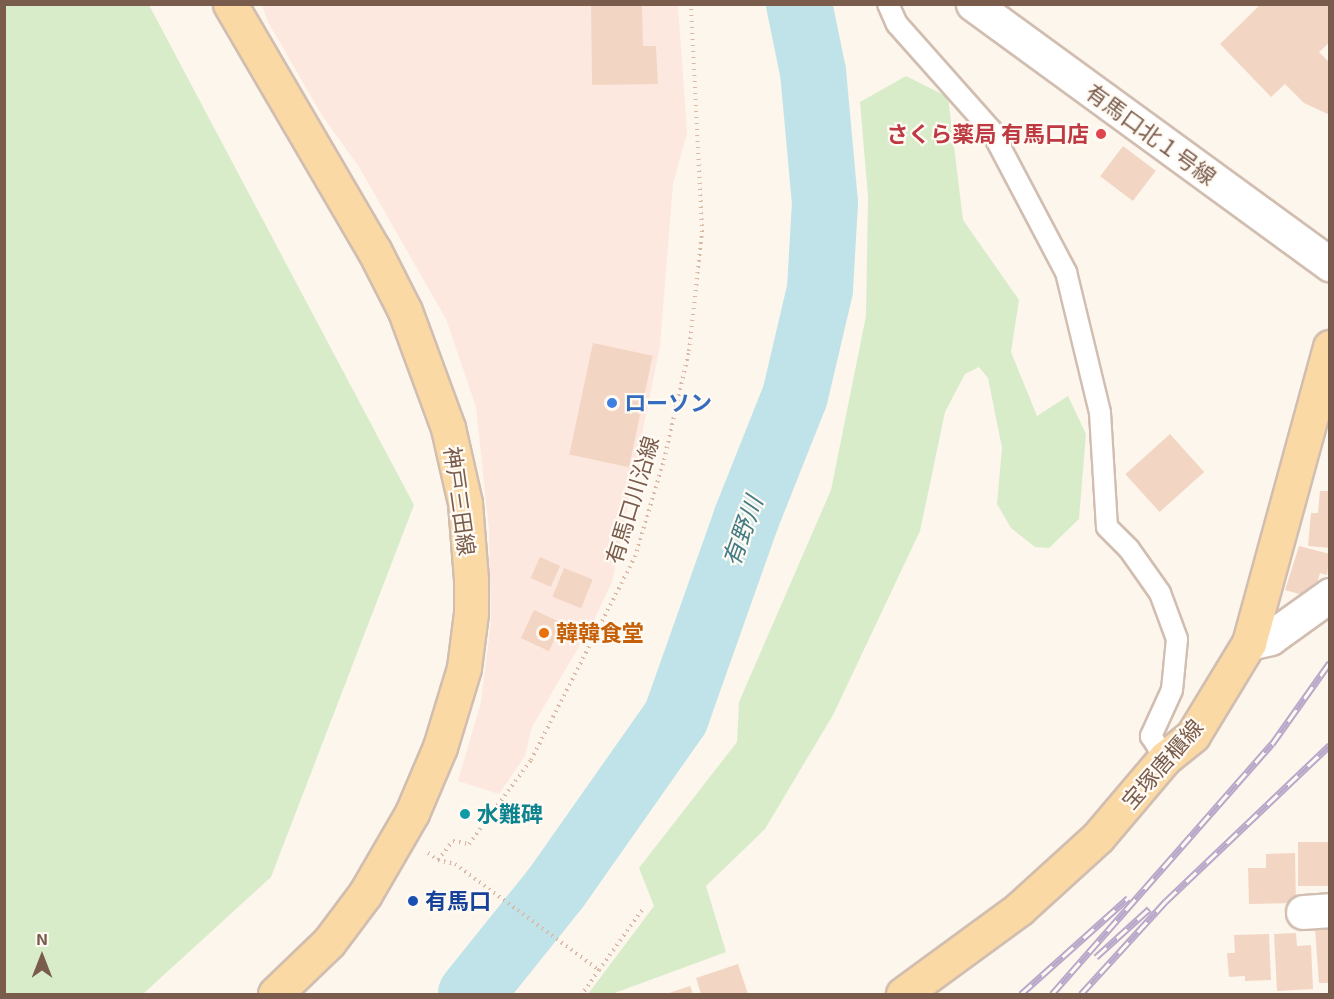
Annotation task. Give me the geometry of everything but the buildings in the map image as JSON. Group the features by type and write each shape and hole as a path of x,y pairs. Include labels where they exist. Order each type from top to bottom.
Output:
{"main road":[{"name":"神戸三田線","path":"230,4 374,250 405,311 448,428 465,503 471,613 464,668 440,747 400,835 365,894 329,942 275,994"},
{"name":"宝塚唐櫃線","path":"903,994 1019,909 1098,837 1166,758 1193,735 1249,643 1329,347"}],"street":[{"name":"有馬口北１号線","path":"973,4 1329,264"},
{"path":"1249,643 1270,638 1329,595"}],"lane":[{"path":"888,4 897,24 990,130 1066,272 1100,413 1107,527 1129,549 1160,593 1177,639 1172,690 1151,736 1166,758"}],"path":[{"name":"有馬口川沿線","path":"438,860 453,841 469,844 531,760 635,556 661,471 690,351 702,232 691,4"},
{"path":"400,835 438,860 454,864 599,970"},
{"path":"582,994 642,910"}],"shaded area":[{"path":"262,5 678,5 687,133 673,184 660,346 612,582 592,624 532,727 525,756 499,794 458,781 481,702 491,621 489,529 476,407 446,319 359,167 323,117 268,22"}],"green space":[{"path":"5,4 149,5 414,505 271,877 143,994 5,994"},
{"path":"906,76 948,97 963,220 1019,300 1011,352 1037,416 1068,396 1086,434 1079,519 1049,548 1035,547 1011,528 997,504 1002,448 988,378 979,367 965,374 945,412 920,531 833,715 765,829 706,886 726,952 612,994 588,994 654,906 639,868 737,742 739,702 831,490 866,316 868,197 860,102"}],"waterway":[{"name":"有野川","path":"471,994 556,888 676,717 746,519 795,396 820,289 825,203 813,72 799,4"}],"railway":[{"path":"1052,994 1272,744 1330,662"},
{"path":"1081,994 1166,901 1330,745"},
{"path":"1021,994 1128,898"},
{"path":"1096,957 1149,909"}],"place":[{"name":"さくら薬局 有馬口店","path":"1101,134"},
{"name":"ローソン","path":"612,403"},
{"name":"韓韓食堂","path":"544,633"},
{"name":"水難碑","path":"465,814"},
{"name":"有馬口","path":"413,901"}]}
